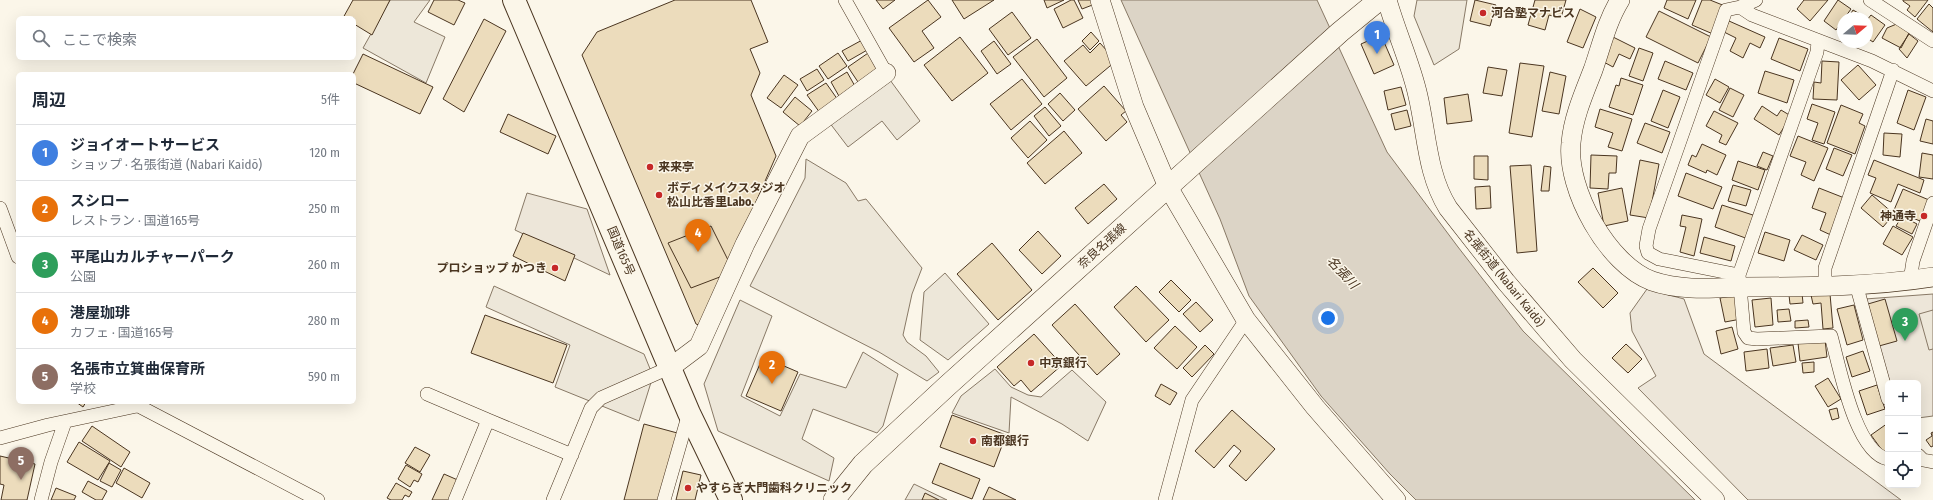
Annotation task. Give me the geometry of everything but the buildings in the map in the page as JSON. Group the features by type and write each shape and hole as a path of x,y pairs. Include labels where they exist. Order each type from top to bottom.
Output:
{"highway":[{"name":"国道165号","path":"514,0 690,414 731,500"}],"main road":[{"name":"奈良名張線","path":"834,500 863,464 880,448 1172,182 1340,32 1379,0"}],"street":[{"path":"554,500 591,408 596,402 601,398 670,367 699,346 745,244 800,136 886,72 844,0"},
{"path":"1100,0 1134,107 1172,182 1246,320 1314,407 1396,500"},
{"name":"名張街道 (Nabari Kaidō)","path":"1387,0 1418,96 1426,149 1433,175 1441,196 1448,208 1506,282 1573,360 1715,500"},
{"path":"1620,0 1609,22 1586,88 1570,143 1572,167 1582,200 1592,223 1617,257 1641,277 1663,284 1708,289 1740,281"},
{"path":"1756,0 1740,7 1726,10 1656,210 1646,246 1648,253 1659,259 1740,281 1825,285 1910,281 1933,277"},
{"path":"1870,0 1933,41"},
{"path":"1740,7 1752,15 1893,70 1933,91"},
{"path":"1818,42 1817,52 1740,281 1744,332 1748,338 1831,336 1859,430 1878,455 1885,458"},
{"path":"1825,285 1825,268 1893,70"},
{"path":"1910,281 1913,261 1933,203"},
{"path":"0,208 16,252"},
{"path":"1856,284 1885,388"},
{"path":"1165,500 1192,400 1246,320"},
{"path":"427,394 572,455"},
{"path":"0,438 134,404 318,500"},
{"path":"664,500 690,414"},
{"path":"455,500 488,420"},
{"path":"41,500 51,462 65,422"}],"shaded area":[{"path":"390,0 430,0 414,22 445,37 426,83 363,48"},
{"path":"1417,0 1467,0 1459,49 1434,65 1414,16"},
{"path":"890,80 920,121 897,140 882,121 848,147 829,122"},
{"path":"806,159 846,183 858,201 866,199 922,268 912,294 903,335 907,342 926,356 939,372 927,381 879,352 750,286 805,178"},
{"path":"527,193 587,209 610,275 515,230"},
{"path":"945,273 989,324 948,360 920,340 924,292"},
{"path":"494,286 644,354 653,376 639,421 555,387 570,345 486,307"},
{"path":"1647,289 1684,299 1704,354 1901,500 1748,500 1638,388 1656,376 1632,331 1630,313"},
{"path":"1933,294 1933,416 1921,418 1921,380 1889,380 1865,299"},
{"path":"740,300 772,316 741,396 780,416 800,374 846,388 863,352 898,374 883,426 877,433 813,409 802,439 834,458 829,481 718,431 704,384"},
{"path":"1933,310 1933,349 1929,350 1919,314"},
{"path":"995,369 1011,387 1028,395 1041,397 1072,370 1106,402 1088,441 1062,424 1011,397 1009,433 952,413 961,396"},
{"path":"914,484 947,500 905,500"}],"water":[{"name":"名張川","path":"1121,0 1317,0 1387,152 1458,247 1523,331 1695,500 1416,500 1390,474 1321,396 1249,296 1220,219"}],"place":[{"name":"河合塾マナビス","path":"1483,13"},
{"name":"ジョイオートサービス","path":"1377,54"},
{"name":"来来亭","path":"650,167"},
{"name":"ボディメイクスタジオ 松山比香里Labo.","path":"659,195"},
{"name":"神通寺","path":"1924,216"},
{"name":"港屋珈琲","path":"698,252"},
{"name":"プロショップ かつき","path":"555,268"},
{"name":"平尾山カルチャーパーク","path":"1905,341"},
{"name":"中京銀行","path":"1031,363"},
{"name":"スシロー","path":"772,384"},
{"name":"南都銀行","path":"973,441"},
{"name":"名張市立箕曲保育所","path":"21,480"},
{"name":"やすらぎ大門歯科クリニック","path":"688,488"}]}
